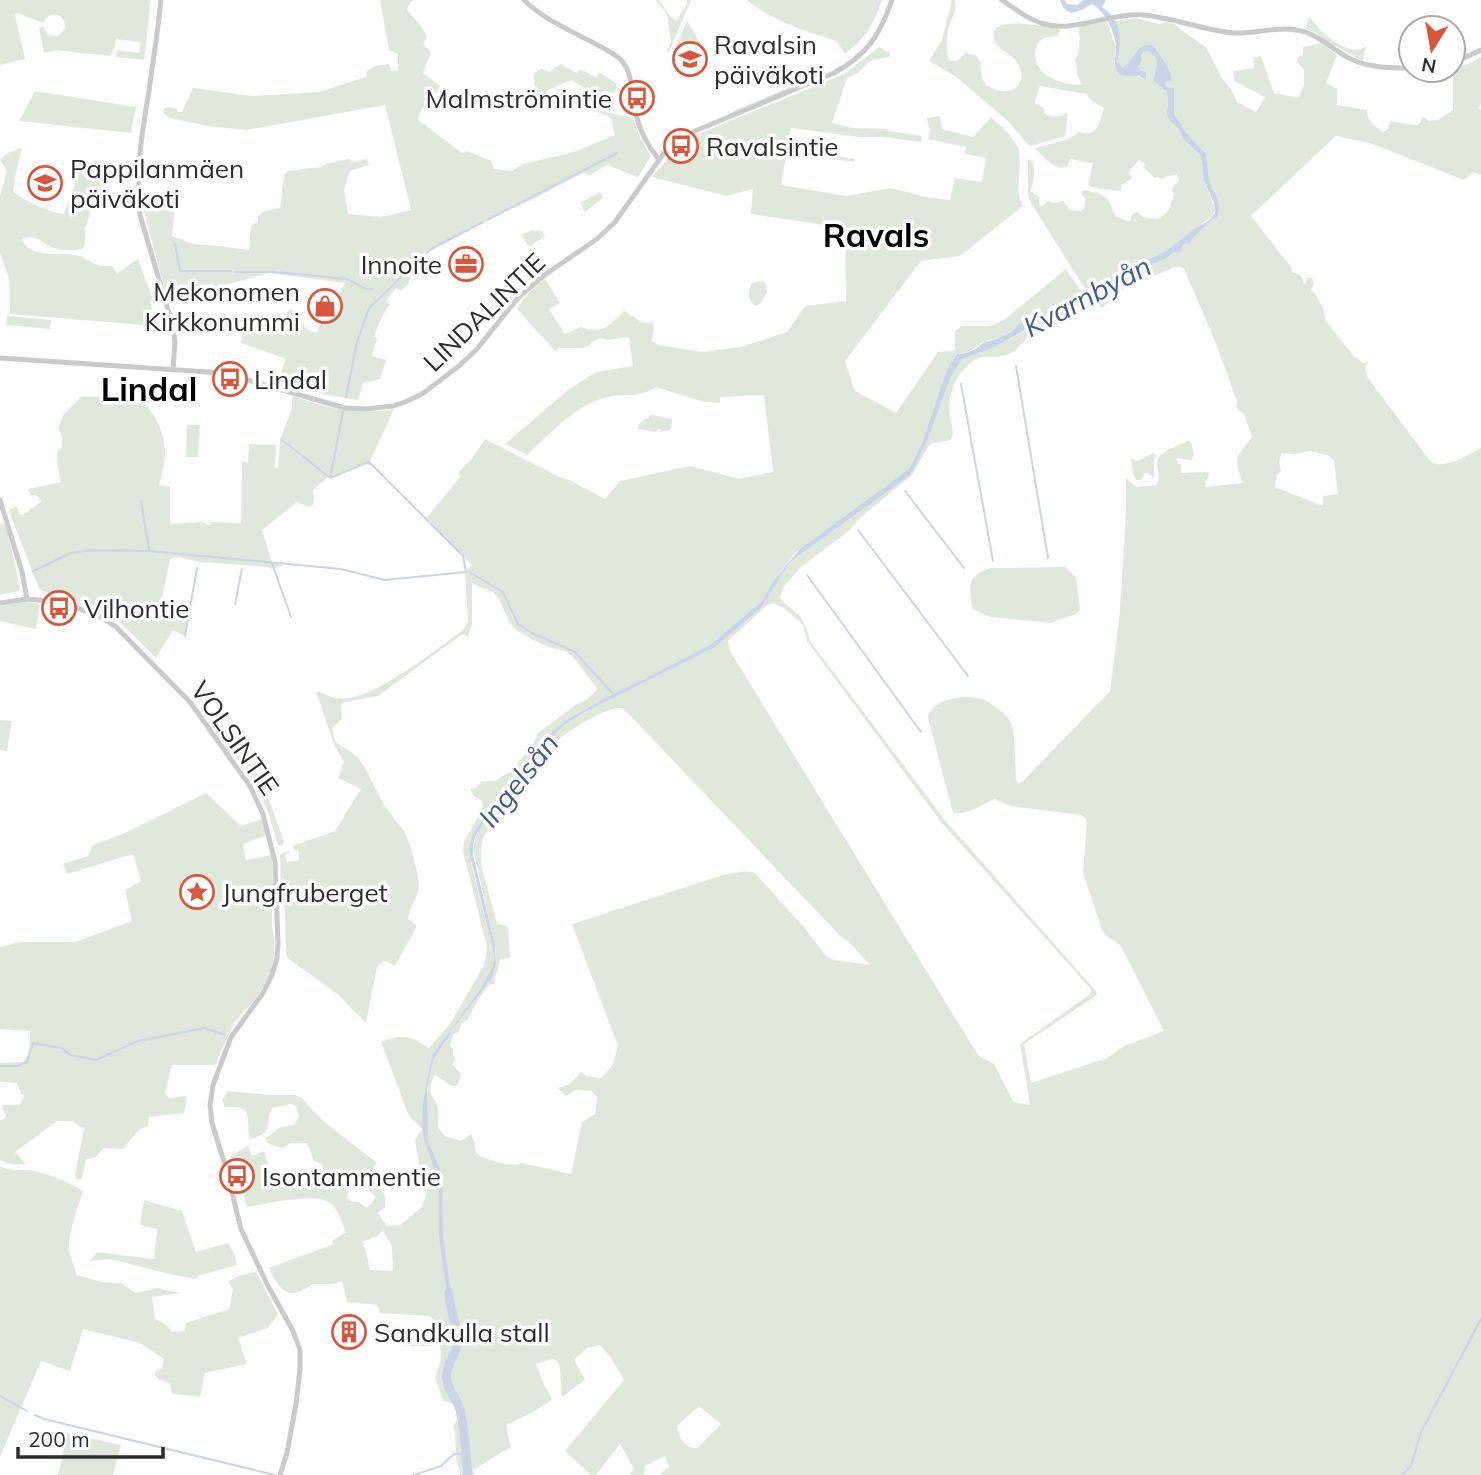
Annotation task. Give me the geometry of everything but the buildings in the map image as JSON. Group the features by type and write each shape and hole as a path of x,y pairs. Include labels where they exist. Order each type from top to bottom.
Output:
{"street":[{"path":"162,0 143,127 138,181 140,215 173,327 173,369"},
{"path":"524,0 543,16 610,51 620,59 629,73 636,113 645,141 660,158"},
{"name":"LINDALINTIE","path":"0,358 231,375 345,408 393,406 415,398 440,382 477,349 527,290 597,239 615,222 665,151 695,131 848,66 875,38 885,21 892,0"},
{"path":"1002,0 1037,22 1052,26 1144,15 1231,33 1299,30 1310,33 1333,49 1361,63 1397,68"},
{"path":"0,500 22,572 27,599"},
{"name":"VOLSINTIE","path":"0,603 40,599 97,615 116,627 190,702 250,786 270,835 275,862 277,958 263,993 231,1037 213,1085 210,1105 212,1123 242,1229 300,1350 296,1404 280,1475"}],"green space":[{"path":"0,0 151,0 144,60 115,57 117,50 139,53 140,42 116,39 110,56 56,50 44,53 39,28 43,26 48,35 58,36 65,29 63,19 53,15 43,23 18,13 15,14 25,59 0,65"},
{"path":"380,0 415,0 407,9 425,33 427,37 423,44 431,52 423,73 440,86 421,110 418,120 462,153 467,151 492,161 493,169 512,171 523,164 574,152 615,135 611,118 595,110 633,118 641,140 651,156 638,177 607,165 590,175 583,173 429,252 406,274 411,278 407,286 400,291 396,288 386,301 390,304 374,337 377,338 372,356 386,360 380,379 363,383 358,400 327,395 278,380 286,359 241,343 245,314 277,320 291,309 301,318 305,328 316,333 345,283 269,273 199,292 197,289 186,292 186,296 171,300 166,294 142,204 147,203 147,209 172,210 172,236 193,244 249,250 251,225 258,222 258,216 265,211 280,208 287,171 321,167 349,159 354,162 367,159 369,165 350,171 344,190 348,214 381,217 411,210 385,105 247,130 207,126 170,118 163,113 164,108 168,107 182,112 193,88 252,96 319,92 366,77 367,71 375,66 389,64 391,71 398,70 398,54 389,50"},
{"path":"656,0 659,0 676,21 687,0 691,0 669,52 667,51 671,42 667,15"},
{"path":"747,0 882,0 868,30 845,54 833,40 777,19"},
{"path":"952,0 955,0 956,7 948,32 948,59 958,61 965,53 976,56 981,64 983,81 999,91 1017,87 1021,76 1015,59 994,40 994,31 999,26 1019,24 1059,29 1058,36 1041,40 1036,48 1036,58 1045,74 1068,84 1082,85 1075,59 1079,48 1079,27 1107,22 1116,47 1114,64 1126,76 1146,78 1146,72 1139,70 1138,64 1144,51 1151,53 1158,64 1154,76 1156,83 1167,92 1167,113 1184,140 1201,156 1204,181 1215,209 1212,216 1166,251 1120,272 1087,292 1031,203 1028,195 1030,159 1034,170 1031,191 1039,197 1039,204 1042,206 1048,201 1063,201 1070,210 1080,211 1084,209 1085,199 1081,193 1084,190 1104,196 1115,215 1130,221 1137,212 1143,217 1159,219 1169,210 1174,185 1179,181 1177,174 1162,179 1155,178 1139,160 1128,173 1131,179 1121,185 1121,191 1099,189 1088,186 1093,162 1071,159 1067,167 1058,167 1049,162 1035,148 1068,139 1079,132 1094,131 1104,108 1086,94 1040,86 1035,101 1044,108 1044,113 1055,116 1068,114 1065,136 1028,145 1009,122 955,76 929,61 942,40"},
{"path":"1309,16 1334,42 1351,49 1366,46 1363,61 1306,29"},
{"path":"1136,18 1159,24 1175,24 1206,47 1237,102 1256,112 1265,97 1234,81 1233,71 1254,68 1253,58 1261,56 1274,93 1299,98 1304,84 1304,70 1297,58 1303,55 1303,47 1321,43 1337,55 1326,83 1337,89 1337,105 1367,110 1370,120 1383,132 1388,129 1390,121 1417,125 1421,118 1438,120 1453,110 1453,84 1467,84 1467,64 1481,57 1481,103 1478,109 1481,109 1481,175 1473,172 1464,180 1373,144 1336,136 1251,216 1291,267 1292,272 1301,275 1304,284 1307,278 1312,278 1314,284 1311,290 1324,310 1325,320 1353,355 1363,363 1368,362 1365,368 1368,378 1431,462 1450,463 1481,448 1481,1475 659,1475 669,1467 665,1456 645,1466 644,1475 629,1475 634,1469 620,1444 596,1475 591,1475 565,1451 624,1380 600,1345 587,1348 574,1360 585,1380 562,1397 558,1362 553,1359 536,1364 552,1400 506,1425 511,1447 473,1470 475,1475 460,1475 453,1429 458,1421 459,1409 443,1401 435,1377 441,1360 440,1343 432,1346 402,1346 403,1332 439,1335 436,1321 428,1316 380,1313 377,1305 347,1302 342,1281 312,1284 297,1293 281,1288 269,1268 334,1244 332,1241 346,1232 340,1216 330,1203 324,1200 290,1200 247,1207 230,1156 248,1146 252,1156 264,1151 276,1187 323,1176 322,1164 314,1161 307,1143 290,1143 283,1148 270,1144 265,1139 279,1128 294,1124 299,1117 296,1106 291,1104 272,1108 264,1134 250,1139 246,1111 237,1107 224,1107 223,1099 228,1091 295,1095 302,1098 322,1120 377,1163 366,1177 352,1188 347,1198 366,1207 370,1205 376,1197 366,1188 371,1178 381,1171 383,1174 375,1183 384,1193 385,1207 378,1213 387,1226 400,1225 422,1207 427,1191 415,1140 422,1129 406,1109 381,1042 394,1037 406,1037 429,1048 450,1024 484,965 487,947 463,851 464,842 483,807 482,801 474,796 470,789 475,789 482,781 494,781 510,772 533,744 538,733 586,700 597,688 573,657 517,631 509,622 494,593 472,583 472,624 468,637 461,635 378,696 341,703 342,719 333,727 335,739 362,763 384,805 404,831 419,883 408,919 416,928 395,966 386,961 377,967 366,1023 336,993 286,954 280,854 289,851 285,854 287,862 299,860 298,850 294,850 293,846 335,831 361,789 338,778 344,762 334,745 316,691 336,698 350,698 366,693 402,674 463,630 468,621 465,573 472,565 425,520 460,477 459,471 472,459 485,439 605,499 620,481 690,466 739,479 773,472 764,395 720,397 720,403 704,402 656,387 638,394 608,397 585,406 527,455 505,444 568,390 596,372 633,366 629,337 608,340 601,338 583,348 559,348 555,351 517,309 526,296 545,279 560,303 549,309 565,334 581,327 600,329 624,311 643,323 652,322 652,341 659,345 701,352 741,347 787,332 805,306 846,301 845,228 751,214 753,189 727,196 652,177 669,157 694,136 844,74 879,47 890,53 889,57 870,61 858,73 847,78 832,123 922,136 921,142 791,128 781,185 847,196 890,188 950,200 955,178 982,182 986,158 965,154 966,147 928,139 930,131 927,118 940,116 942,129 973,137 991,117 1009,134 1019,149 1018,192 1023,206 960,256 921,261 845,361 855,391 896,413 938,352 955,350 955,332 961,326 990,326 1004,320 1066,269 1083,294 1004,335 954,357 922,443 909,469 796,552 773,581 762,601 710,645 603,699 563,722 550,734 474,831 471,863 494,958 492,968 481,988 432,1055 423,1100 424,1131 428,1130 429,1080 435,1055 492,978 496,964 496,950 473,849 477,833 511,788 560,728 583,713 715,647 761,608 794,559 909,476 935,420 950,379 962,359 991,349 1087,297 1083,303 1043,323 1011,353 979,358 967,366 951,393 949,408 953,435 950,440 930,444 912,475 860,518 850,530 800,568 784,586 780,597 800,616 810,641 944,819 1096,991 1097,995 1024,1044 1031,1083 1107,1058 1124,1046 1164,1031 1121,946 1102,930 1083,873 1087,820 1081,815 1011,806 995,799 969,811 953,813 928,718 930,711 936,706 961,697 978,698 995,706 1008,718 1012,726 1016,780 1019,784 1110,691 1120,612 1126,478 1136,487 1156,485 1159,475 1157,463 1161,455 1189,441 1194,455 1192,460 1176,458 1178,464 1181,464 1181,473 1209,472 1206,487 1243,483 1237,458 1252,437 1244,414 1236,408 1237,401 1213,336 1184,269 1179,266 1172,268 1118,292 1102,308 1091,297 1133,270 1166,259 1189,243 1218,216 1218,200 1209,180 1206,154 1174,114 1165,84 1172,81 1168,66 1153,45 1136,51 1123,67 1117,62 1120,42 1114,21","holes":["1310,451 1327,455 1334,461 1338,494 1323,496 1323,506 1275,487 1277,475 1281,471 1279,461 1282,453","773,603 784,608 803,625 807,641 941,822 1090,988 1089,995 1020,1044 1030,1105 1013,1101 994,1064 978,1055 730,651 728,641 766,606","616,708 623,708 870,965 834,960 826,956 755,873 748,871 726,874 572,924 618,1046 613,1064 602,1078 586,1076 581,1072 568,1085 557,1088 565,1095 575,1090 591,1091 597,1097 595,1114 582,1122 571,1174 522,1163 511,1165 492,1161 476,1153 471,1134 461,1141 445,1136 438,1128 437,1104 430,1091 435,1075 452,1086 459,1082 461,1074 452,1064 456,1059 450,1046 454,1034 459,1032 461,1024 468,1019 490,984 495,984 500,959 510,958 508,927 497,923 481,865 483,838 497,812 514,797 527,779 543,769 546,750 579,725","383,1231 392,1246 393,1271 370,1270 362,1242","699,1406 721,1424 697,1448 685,1444 677,1426"]},
{"path":"687,21 705,51 698,49 696,54 691,53 684,59 675,58 673,53"},
{"path":"560,64 577,73 580,69 596,77 599,72 616,83 617,88 614,93 605,92 602,102 593,103 590,91 571,80 548,90 551,96 535,104 534,75 542,69 550,72"},
{"path":"812,77 808,82 732,112"},
{"path":"35,91 136,107 131,133 19,121"},
{"path":"22,148 13,192 50,211 64,214 81,167 104,175 85,228 83,249 58,249 31,237 22,241 33,251 80,256 97,265 112,266 117,273 138,259 153,299 150,301 156,326 10,314 9,278 0,254 0,195 7,171 0,160 7,153"},
{"path":"813,152 855,159 854,162 812,156"},
{"path":"600,192 603,198 585,212 580,203"},
{"path":"532,230 542,231 545,236 529,247 521,235"},
{"path":"752,283 766,283 767,293 760,304 755,306 749,289"},
{"path":"7,316 51,320 50,329 6,325"},
{"path":"133,393 152,413 162,434 165,458 159,485 170,487 170,524 241,523 242,464 243,461 248,463 249,444 276,445 275,468 278,468 280,439 292,409 292,396 342,410 367,412 394,409 370,465 365,464 329,476 313,490 313,505 309,507 297,502 262,530 272,562 284,566 274,570 268,567 200,562 178,557 170,559 161,612 164,615 189,614 185,636 173,630 156,658 110,615 92,606 39,589 9,511 17,507 20,515 26,513 42,501 36,495 30,495 28,489 61,482 57,452 62,447 62,437 58,428 64,414 82,396 124,398"},
{"path":"652,415 672,419 671,430 660,432 658,429 657,432 638,429 639,424"},
{"path":"187,425 200,425 198,457 186,457"},
{"path":"1153,453 1156,455 1154,478 1145,473 1141,480 1136,480 1131,458 1137,461"},
{"path":"0,523 7,529 20,587 19,591 0,595"},
{"path":"1065,567 1076,577 1080,610 1076,614 1051,623 990,617 972,609 971,582 983,571 991,568"},
{"path":"25,602 40,605 36,629 0,621 0,606"},
{"path":"0,720 12,721 7,751 0,750"},
{"path":"218,726 223,728 263,782 284,842 282,846 278,845 268,812 256,786 217,730"},
{"path":"206,793 241,826 262,819 267,835 243,844 246,860 272,855 274,956 265,984 234,1023 215,1065 172,1065 165,1093 169,1098 187,1096 184,1113 149,1117 148,1126 137,1133 123,1149 104,1148 95,1158 86,1159 82,1179 76,1179 75,1175 84,1128 71,1121 57,1121 15,1152 26,1164 0,1160 0,1120 6,1115 2,1108 4,1105 20,1105 24,1096 17,1083 0,1082 0,1063 23,1062 29,1051 30,1031 0,1029 0,947 21,942 75,942 132,921 125,890 141,881 133,854 67,874 63,864 88,856 93,845 127,832"},
{"path":"0,1166 11,1170 42,1173 83,1191 69,1240 69,1251 76,1275 103,1282 121,1283 136,1293 158,1288 180,1293 152,1297 155,1319 168,1326 171,1332 185,1331 186,1323 229,1309 233,1290 228,1281 256,1272 278,1314 268,1328 238,1338 247,1364 205,1373 200,1397 172,1394 170,1384 158,1379 154,1374 162,1368 164,1359 140,1343 83,1329 70,1371 41,1361 0,1457"},
{"path":"144,1200 182,1211 196,1252 228,1243 237,1265 198,1276 196,1279 111,1259 90,1261 97,1252 154,1259 157,1229 140,1225"},
{"path":"67,1433 121,1445 113,1475 58,1475"}],"water":[{"name":"Kvarnbyån","path":"1060,0 1077,5 1083,0 1106,0 1102,7 1118,26 1120,44 1117,62 1123,67 1138,49 1153,45 1170,71 1172,81 1165,84 1174,88 1174,114 1206,154 1209,180 1218,200 1218,216 1189,243 1183,245 1181,252 1174,252 1166,259 1134,270 1093,296 1059,311 991,349 962,359 950,379 929,436 909,476 794,559 761,608 715,647 583,713 560,728 477,833 473,843 473,855 495,945 496,964 492,978 451,1031 433,1061 427,1089 427,1139 442,1174 443,1237 451,1292 448,1302 439,1236 439,1183 424,1139 423,1100 432,1055 481,988 492,968 494,958 470,856 469,848 474,831 550,734 563,722 710,645 762,601 773,581 800,549 909,469 922,443 944,378 957,354 976,349 983,343 1011,332 1018,325 1166,251 1215,213 1214,203 1204,181 1201,156 1184,140 1168,118 1167,92 1154,81 1157,64 1155,57 1147,51 1141,55 1142,60 1138,67 1146,72 1146,80 1139,76 1119,74 1115,65 1114,36 1101,12 1092,4 1070,12"}],"waterway":[{"path":"487,220 617,153"},
{"path":"346,397 357,342 369,308 431,249 483,222"},
{"path":"175,244 180,271 231,271"},
{"path":"235,272 275,272 347,279 366,289 372,289"},
{"path":"1016,366 1048,558"},
{"path":"961,384 993,561"},
{"path":"343,412 330,478 369,462 428,521"},
{"path":"282,440 329,477"},
{"path":"905,491 964,568"},
{"path":"141,501 149,549"},
{"path":"33,571 71,553 91,550 149,551 341,569 385,580 466,572 463,556 431,524"},
{"path":"858,530 968,676"},
{"path":"272,563 291,617"},
{"path":"185,636 197,568"},
{"path":"235,604 242,569"},
{"path":"471,573 503,592 518,624 575,652 614,695"},
{"path":"807,575 921,732"},
{"path":"0,1066 18,1066 27,1062 33,1043 62,1048 70,1055 96,1060 138,1041 205,1028 225,1035"},
{"name":"Ingelsån","path":"449,1293 458,1339 446,1376 462,1418 468,1475"},
{"path":"1402,1475 1411,1466 1421,1432 1481,1319"},
{"path":"0,1396 27,1411"},
{"path":"35,1415 275,1475"},
{"path":"414,1475 441,1466 454,1454 465,1454"}],"place":[{"name":"Ravalsin päiväkoti","path":"690,59"},
{"name":"Malmströmintie","path":"637,98"},
{"name":"Ravalsintie","path":"681,146"},
{"name":"Pappilanmäen päiväkoti","path":"45,183"},
{"name":"Innoite","path":"466,264"},
{"name":"Mekonomen Kirkkonummi","path":"325,306"},
{"name":"Lindal","path":"230,379"},
{"name":"Vilhontie","path":"59,608"},
{"name":"Jungfruberget","path":"197,892"},
{"name":"Isontammentie","path":"237,1176"},
{"name":"Sandkulla stall","path":"349,1332"}],"district":[{"name":"Ravals","path":"876,234"},
{"name":"Lindal","path":"149,388"}]}
